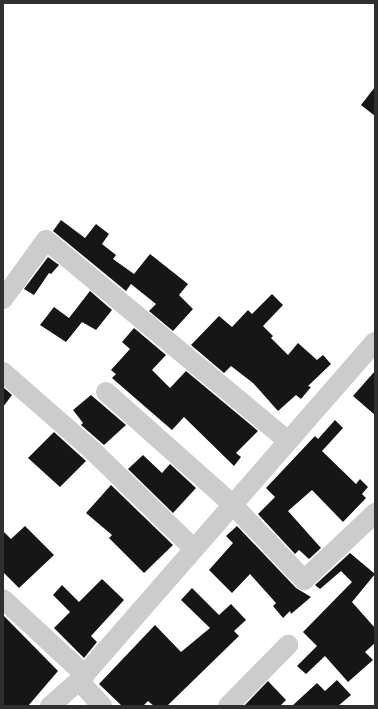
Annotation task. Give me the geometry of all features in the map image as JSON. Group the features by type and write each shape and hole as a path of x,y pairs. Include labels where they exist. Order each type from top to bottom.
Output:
{"street":[{"path":"3,299 46,240 87,271 288,441"},
{"path":"50,706 82,678 232,504 375,342"},
{"path":"3,372 94,452 194,549"},
{"path":"106,392 232,504 304,580 375,513"},
{"path":"3,599 82,678 102,706"},
{"path":"228,706 288,645"}],"building":[{"path":"375,87 375,116 361,105"},
{"path":"61,220 85,238 96,224 109,234 102,244 116,255 113,259 134,274 150,254 188,284 179,295 193,309 173,331 149,311 156,304 131,284 126,291 53,231"},
{"path":"48,257 59,265 51,274 49,273 34,295 24,289"},
{"path":"90,291 112,310 96,330 82,322 66,342 40,325 54,307 69,318"},
{"path":"272,294 283,305 263,326 273,336 271,338 288,355 298,343 317,360 323,355 331,364 308,386 311,387 301,399 296,395 278,411 253,383 231,366 224,373 191,345 219,316 232,327 248,310 252,314"},
{"path":"134,328 166,355 152,370 170,388 186,371 258,431 236,453 241,457 234,466 184,417 172,430 112,378 116,374 111,370 130,349 122,342"},
{"path":"375,371 375,415 353,396"},
{"path":"3,387 12,395 3,407"},
{"path":"91,395 126,425 104,445 81,425 83,423 73,410"},
{"path":"335,420 343,428 322,451 356,484 360,479 368,487 362,494 366,498 343,522 312,490 288,511 321,548 309,559 299,550 295,554 258,514 275,497 266,488 315,436 318,439"},
{"path":"54,432 86,461 60,487 28,458"},
{"path":"143,455 162,473 170,464 196,488 173,513 128,469"},
{"path":"111,485 173,545 144,573 109,538 112,535 86,513"},
{"path":"25,526 54,555 19,588 3,572 3,531 11,539"},
{"path":"237,526 296,588 311,597 291,614 290,611 283,618 273,606 276,603 250,574 232,593 209,570 233,543 226,536"},
{"path":"350,553 375,574 352,602 375,628 375,643 365,652 373,660 348,682 325,656 306,674 297,666 317,646 303,632 352,582 341,571 320,589 315,585"},
{"path":"102,579 124,600 91,636 97,642 84,658 54,628 70,612 53,595 62,585 79,602"},
{"path":"192,588 219,615 231,604 246,620 234,631 239,636 167,706 154,706 148,701 143,706 122,706 99,684 155,625 181,652 210,628 181,600"},
{"path":"3,615 58,671 28,706 3,706"},
{"path":"337,680 351,695 338,706 292,706 317,683 325,691"},
{"path":"268,681 286,700 280,706 244,706"}]}
